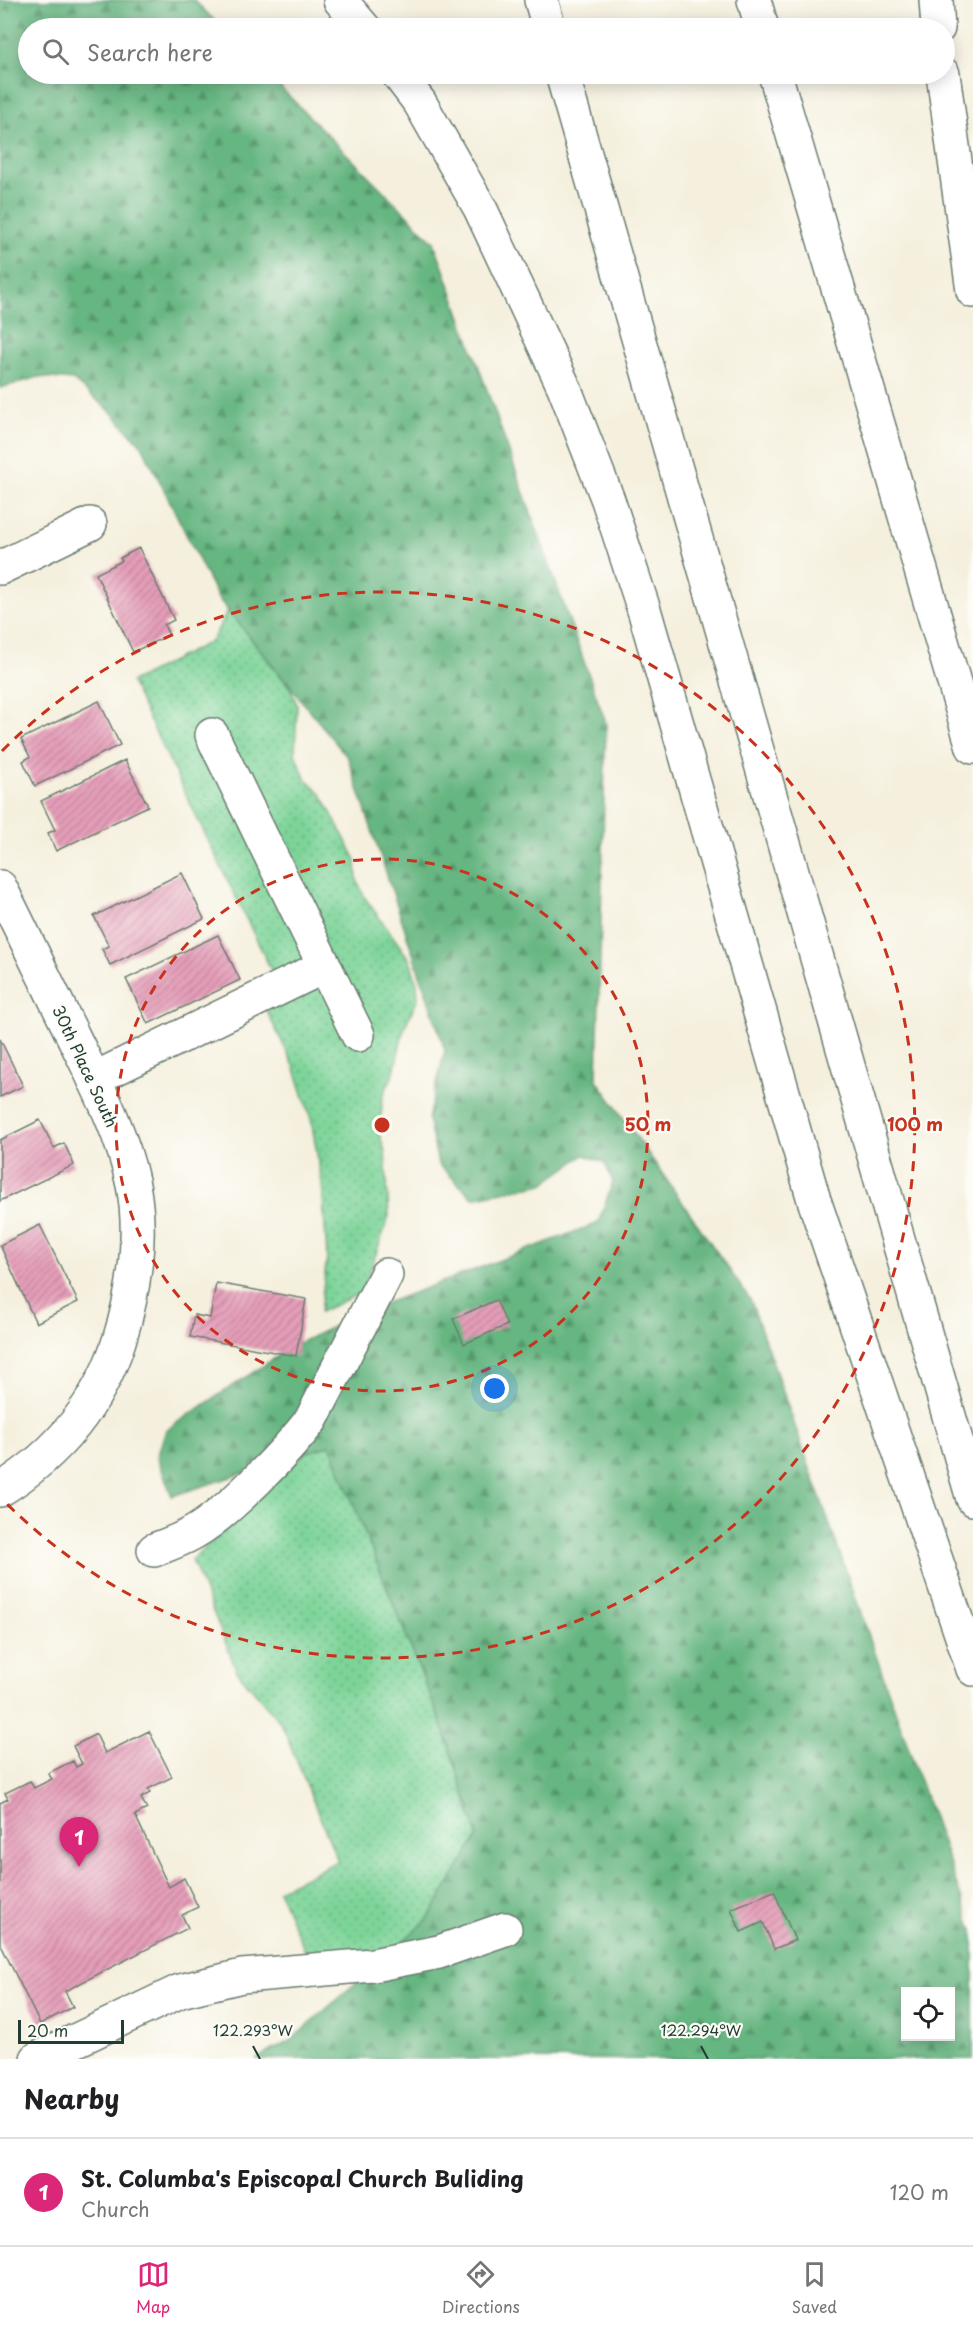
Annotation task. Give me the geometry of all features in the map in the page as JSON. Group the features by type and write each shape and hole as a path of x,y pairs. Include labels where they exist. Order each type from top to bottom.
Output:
{"main road":[{"path":"340,0 355,18"},
{"path":"541,0 546,18"},
{"path":"754,0 759,18"},
{"path":"936,0 937,18"},
{"path":"405,84 420,104 480,207 564,387 608,500 645,613 814,1200 973,1669"},
{"path":"565,84 973,1500"},
{"path":"778,84 973,747"},
{"path":"944,84 973,291"},
{"path":"0,568 90,524"},
{"path":"212,735 358,1035"},
{"name":"30th Place South","path":"0,887 110,1111 133,1185 136,1236 131,1302 110,1370 74,1429 14,1481"},
{"path":"94,1079 323,967"},
{"path":"154,1550 193,1533 217,1516 299,1436 311,1419 386,1275"},
{"path":"37,2059 163,1998 189,1989 242,1976 373,1965 440,1952 505,1929"}],"green space":[{"path":"0,0 194,0 212,18 18,18 18,84 277,84 434,242 606,723 597,1080 751,1301 973,1931 973,2059 256,2059 290,2041 428,1919 478,1836 445,1733 330,1445 172,1496 157,1457 166,1430 293,1346 368,1310 598,1223 613,1182 604,1162 584,1155 543,1184 473,1198 438,1164 428,1119 445,1050 348,758 218,598 142,446 111,412 73,380 39,377 0,388"},
{"path":"228,610 290,688 297,705 295,754 305,778 321,794 356,860 357,880 365,898 410,960 417,984 418,998 404,1028 394,1072 383,1096 379,1134 385,1151 389,1216 363,1292 320,1312 327,1257 322,1183 311,1119 294,1066 260,998 280,988 131,682 212,641"},
{"path":"330,1445 445,1733 478,1837 428,1919 386,1956 310,1962 278,1890 338,1861 281,1723 237,1671 192,1560 307,1452"}],"building":[{"path":"139,548 174,620 164,625 169,635 133,652 96,574 122,561 120,558"},
{"path":"99,701 120,745 35,786 23,761 30,757 21,739"},
{"path":"125,760 148,806 56,851 48,833 55,830 41,801"},
{"path":"182,873 204,919 110,965 102,949 109,946 94,916"},
{"path":"218,935 240,980 148,1024 126,979"},
{"path":"0,1039 23,1086 0,1097"},
{"path":"40,1120 54,1148 64,1143 74,1165 0,1201 0,1140"},
{"path":"40,1225 78,1302 36,1323 0,1245"},
{"path":"216,1283 306,1299 296,1356 190,1337 194,1315 210,1318"},
{"path":"496,1300 507,1325 464,1344 453,1319"},
{"path":"149,1731 172,1777 148,1789 150,1793 141,1798 147,1809 135,1815 169,1887 184,1878 198,1907 182,1915 188,1928 65,1991 73,2007 40,2024 0,1943 0,1803 8,1799 5,1793 30,1781 34,1788 52,1779 48,1773 73,1761 76,1767 82,1764 73,1746 96,1734 105,1753"},
{"path":"774,1891 795,1940 774,1949 763,1922 741,1932 731,1909"}],"place":[{"name":"St. Columba's Episcopal Church Buliding","path":"79,1867"}]}
